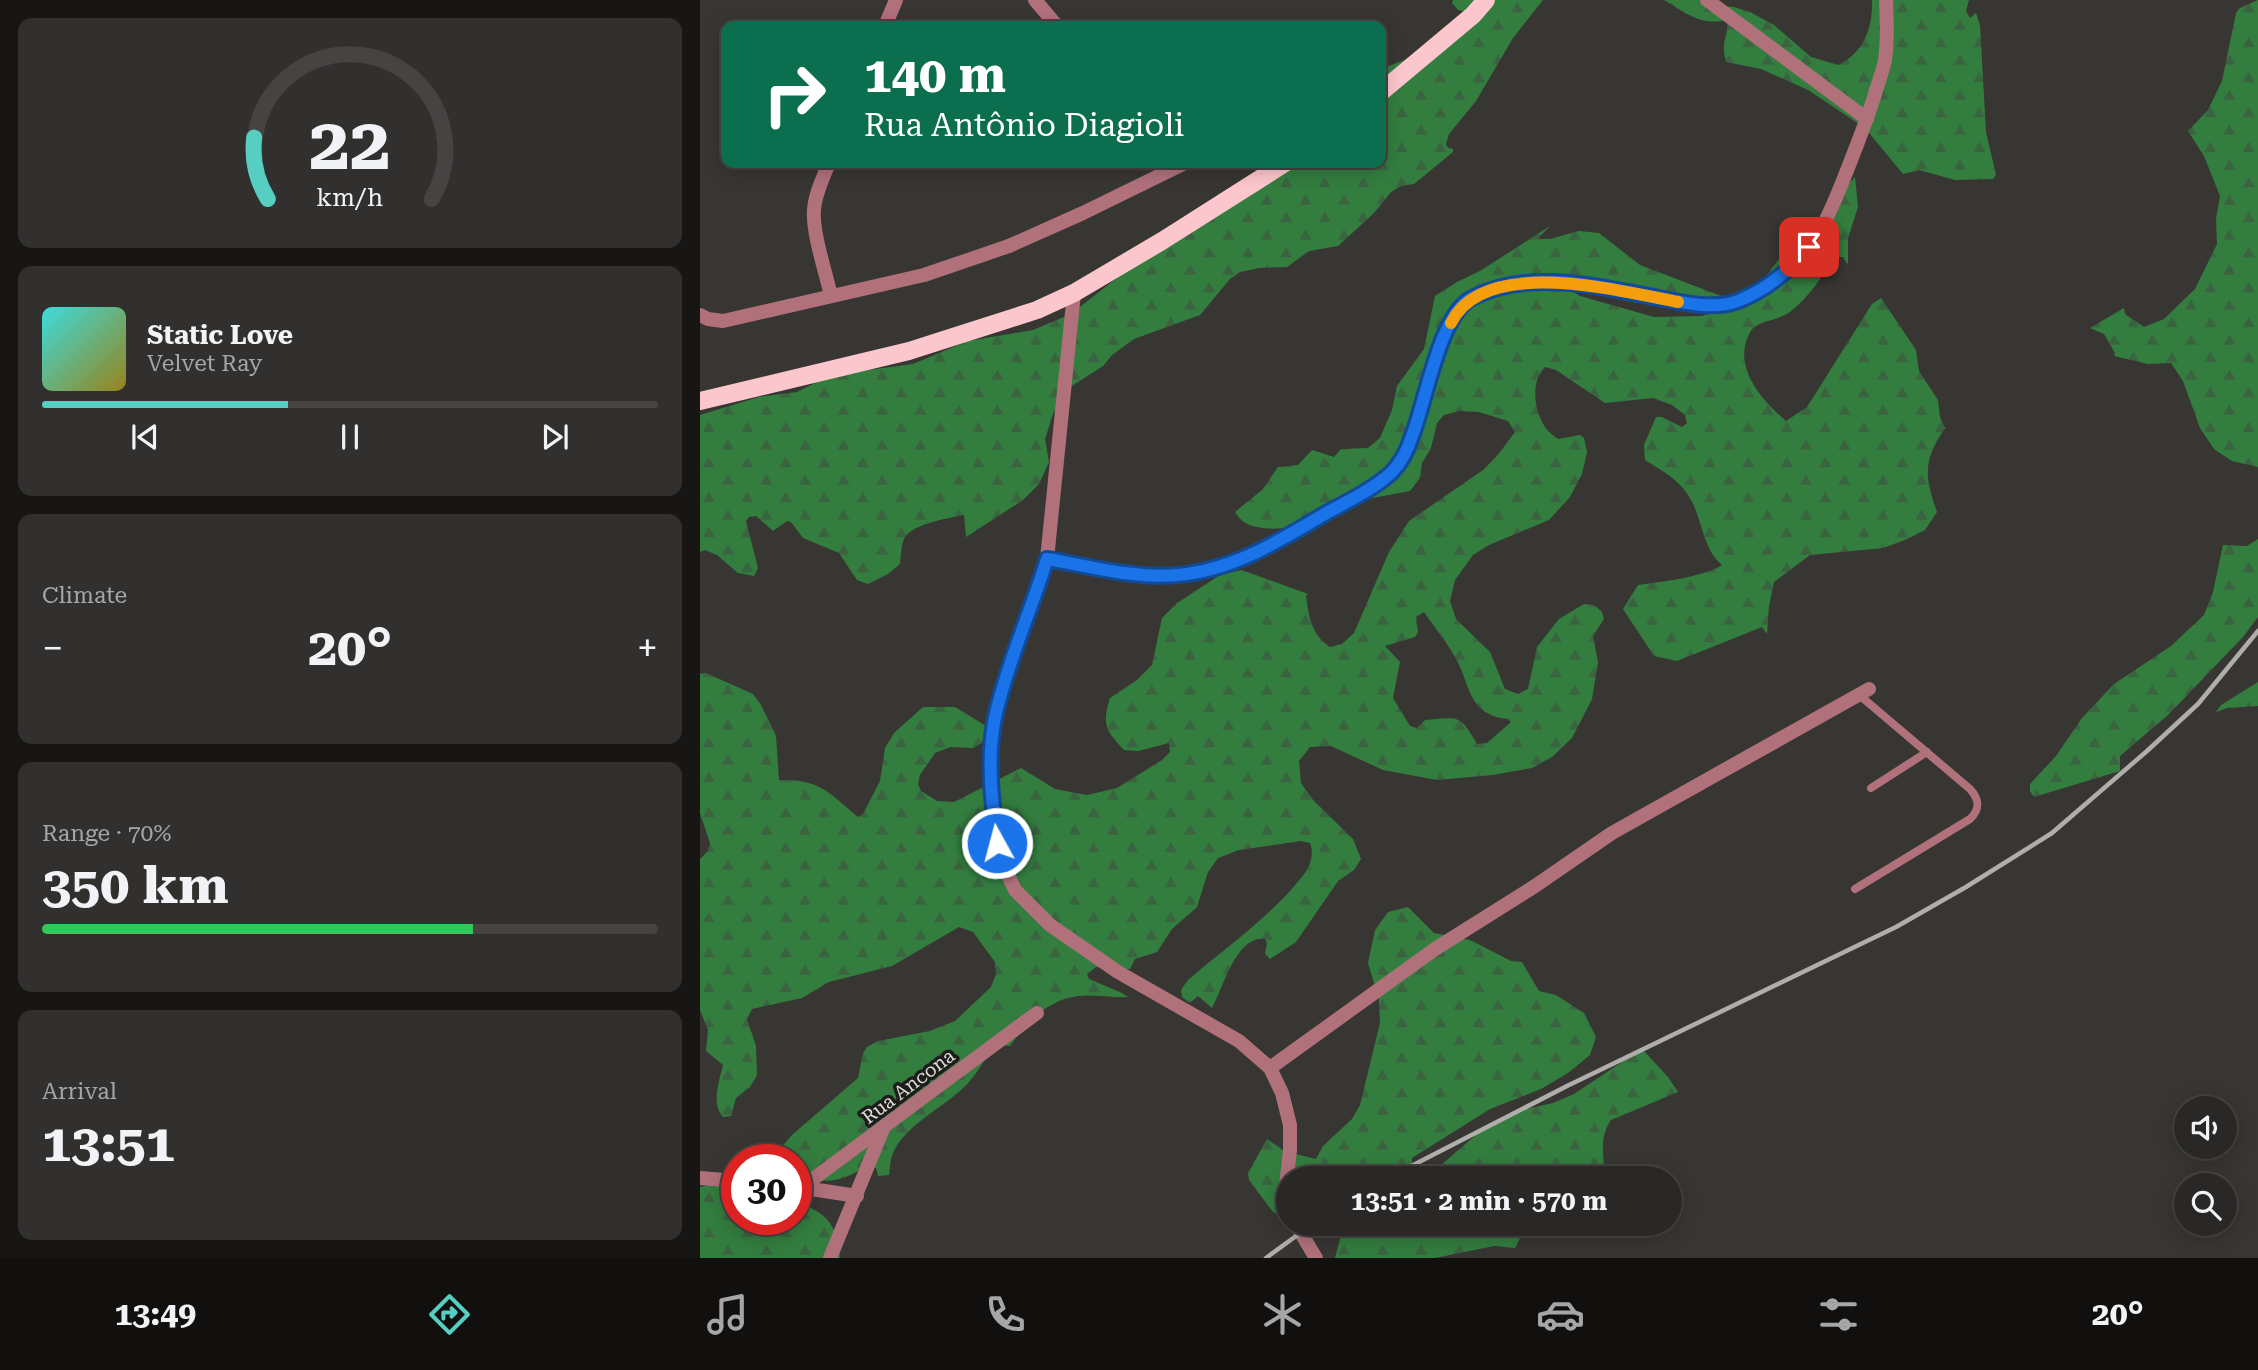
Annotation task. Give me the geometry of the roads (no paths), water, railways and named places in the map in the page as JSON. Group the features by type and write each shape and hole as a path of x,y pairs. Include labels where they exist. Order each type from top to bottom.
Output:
{"main road":[{"path":"1386,88 1486,0"},
{"path":"700,401 913,350 1037,310 1074,293 1277,168"}],"street":[{"path":"887,21 896,0"},
{"path":"1035,0 1053,21"},
{"path":"1707,0 1867,119"},
{"path":"1047,559 1154,577 1198,573 1228,565 1268,547 1341,505 1392,471 1403,456 1413,436 1444,338 1456,312 1468,300 1486,291 1523,283 1555,282 1611,289 1682,303 1718,305 1736,302 1757,292 1798,260 1820,234 1867,119 1884,64 1887,39 1886,0"},
{"path":"827,168 814,210 815,226 831,296"},
{"path":"700,315 723,321 924,275 1009,246 1172,168"},
{"path":"1074,293 1047,559 995,715 991,752 997,843 1016,890 1049,925 1118,972 1239,1041 1270,1068 1282,1093 1290,1125 1288,1166"},
{"path":"1270,1068 1435,949 1535,886 1612,833 1863,692"},
{"name":"Rua Ancona","path":"812,1178 884,1128 1037,1013"},
{"path":"830,1258 884,1128"},
{"path":"700,1178 721,1180"},
{"path":"812,1189 857,1196"},
{"path":"1303,1236 1316,1258"}],"lane":[{"path":"1855,890 1970,819 1976,813 1978,805 1977,797 1863,692"},
{"path":"1871,788 1927,752"}],"railway":[{"path":"1411,1166 1567,1086 1896,927 2052,833 2198,704 2258,631"},
{"path":"1266,1258 1296,1236"}]}
